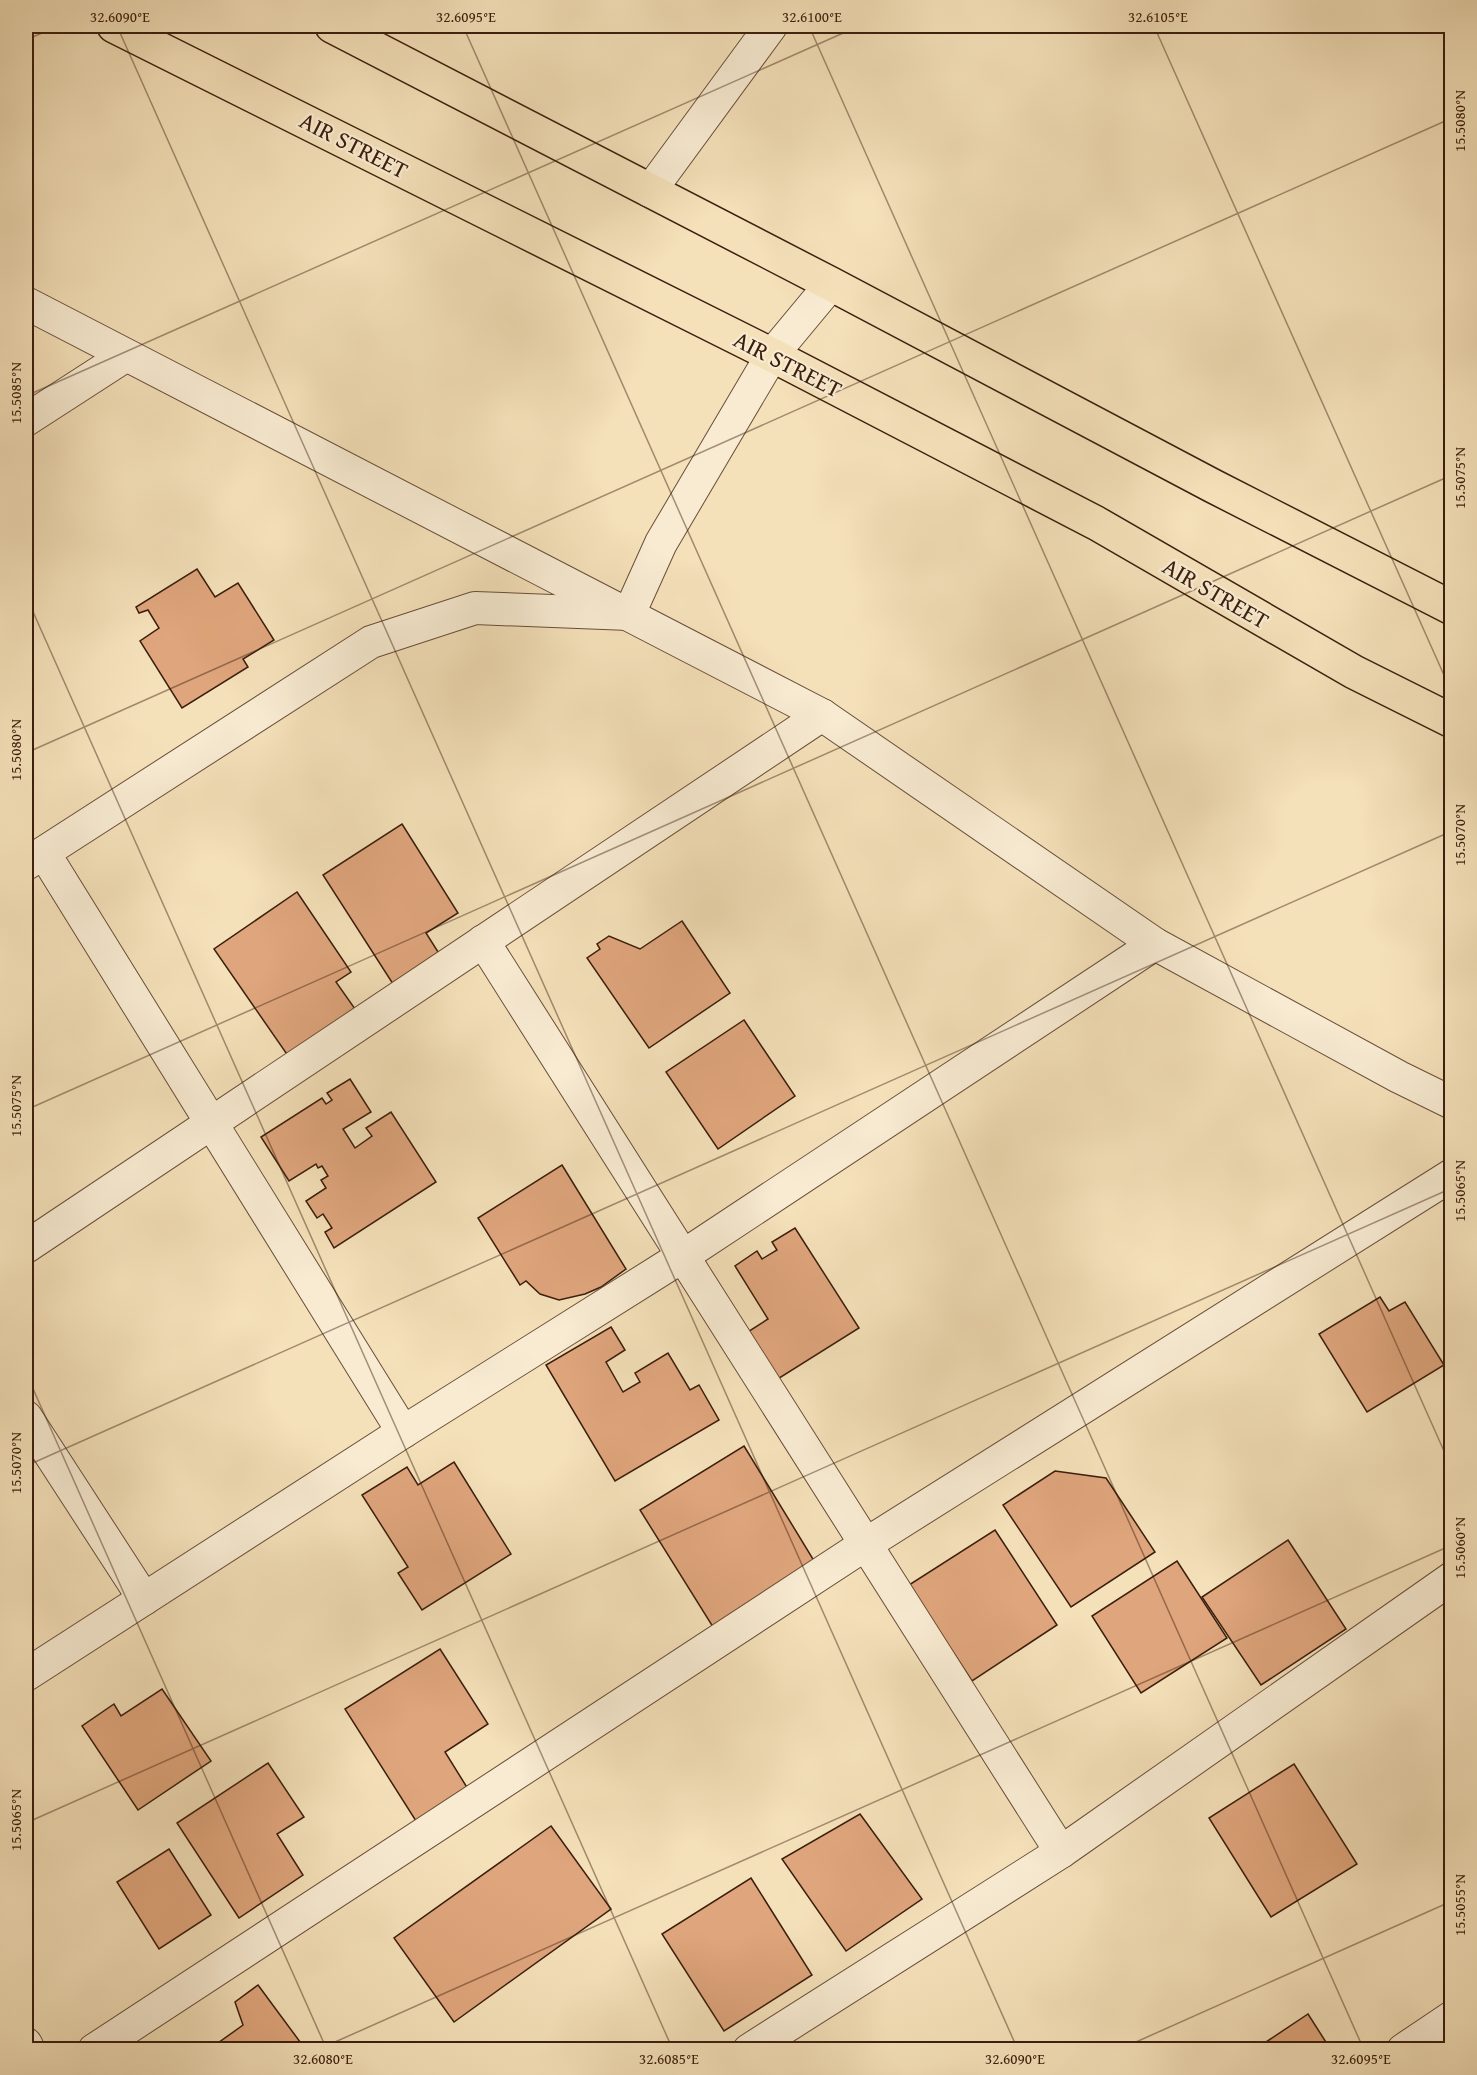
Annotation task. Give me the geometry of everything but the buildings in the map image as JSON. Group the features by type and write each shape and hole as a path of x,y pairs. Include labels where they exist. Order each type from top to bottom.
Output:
{"main road":[{"name":"AIR STREET","path":"114,26 772,355 1096,523 1354,672 1452,721"},
{"path":"332,26 831,284 1213,486 1452,608"}],"street":[{"path":"650,191 771,26"},
{"path":"629,614 661,543 772,355 831,284"},
{"path":"26,303 822,715 1155,944 1399,1077 1452,1103"},
{"path":"26,420 125,356"},
{"path":"403,1432 211,1123 34,859 371,642 475,608 629,614"},
{"path":"26,1247 822,715"},
{"path":"483,941 1061,1852"},
{"path":"26,1675 403,1432 683,1256 1155,944"},
{"path":"94,2049 866,1544 1452,1175"},
{"path":"26,1417 144,1599"},
{"path":"749,2049 1061,1852 1452,1578"},
{"path":"1403,2049 1452,2017"},
{"path":"26,2044 29,2049"}]}
